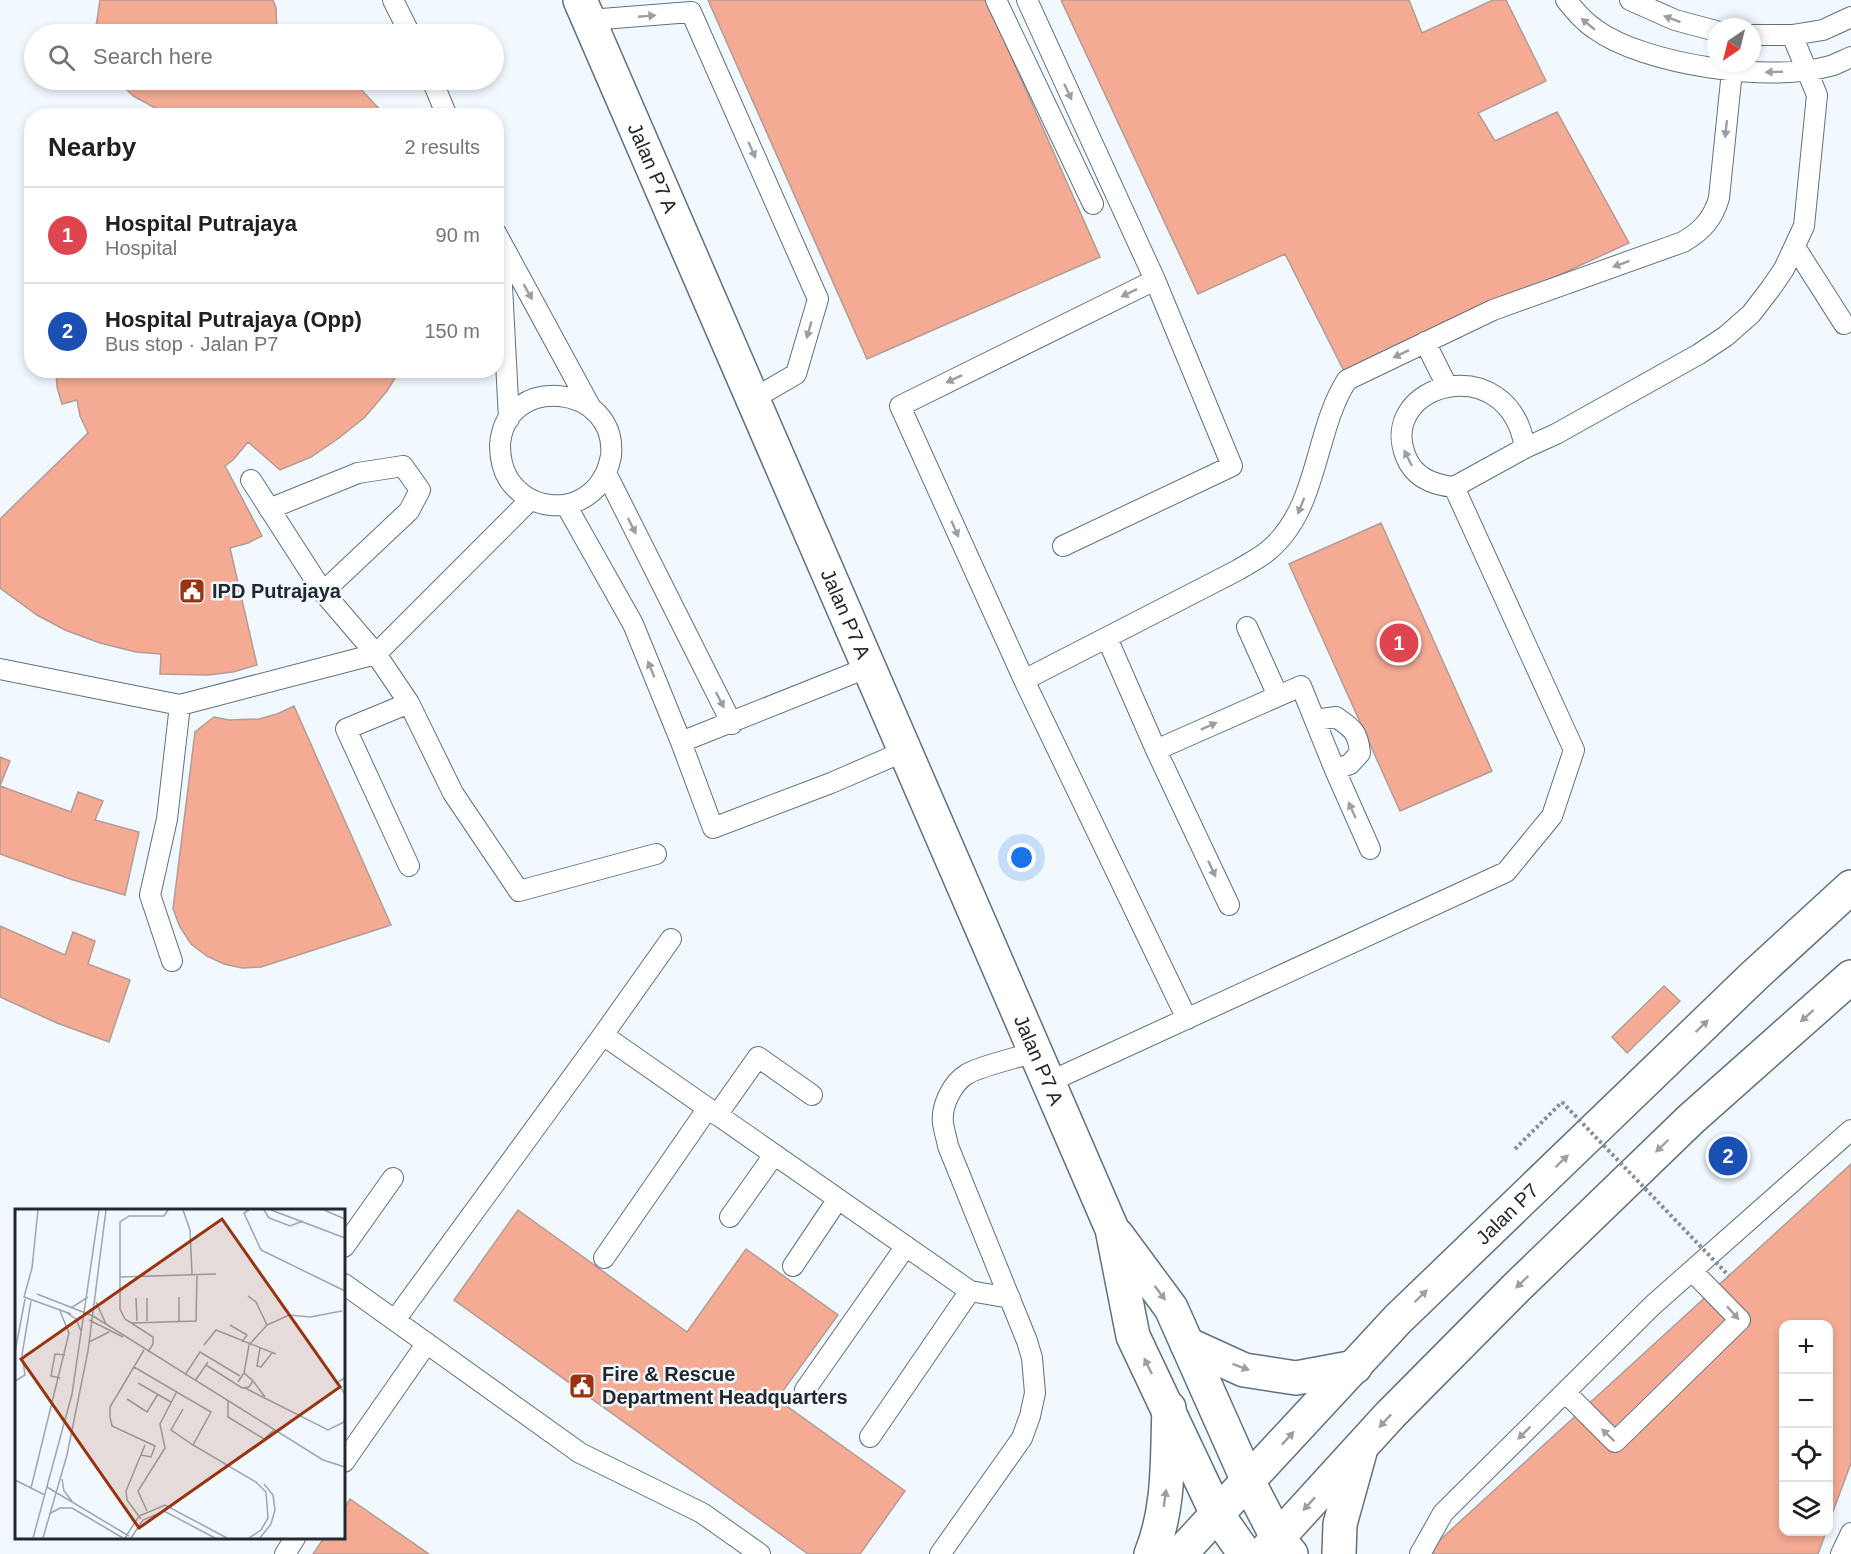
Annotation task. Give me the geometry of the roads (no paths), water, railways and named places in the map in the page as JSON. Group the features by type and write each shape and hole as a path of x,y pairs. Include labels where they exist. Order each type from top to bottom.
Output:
{"main road":[{"name":"Jalan P7 A","path":"584,10 1112,1229 1133,1336 1169,1408 1217,1514 1245,1554"},
{"name":"Jalan P7","path":"1180,1554 1398,1319 1746,984 1851,887"},
{"path":"1278,1549 1362,1445 1517,1287 1683,1127 1851,977"},
{"name":"Jalan P7 A","path":"1112,1229 1172,1308 1278,1549"},
{"path":"1187,1344 1244,1370 1296,1378 1355,1367"},
{"path":"1151,1554 1158,1536 1167,1494 1169,1408"},
{"path":"1339,1554 1340,1524 1362,1445"}],"lane":[{"path":"393,0 405,24"},
{"path":"996,0 1093,204"},
{"path":"1027,0 1155,280 1232,466 1063,546"},
{"path":"1566,0 1579,16 1609,38 1660,57 1707,67"},
{"path":"1630,0 1675,20 1707,29"},
{"path":"584,10 691,12 818,299 796,374 753,399"},
{"path":"1761,35 1792,35 1823,30 1851,17"},
{"path":"1525,448 1522,430 1515,414 1503,401 1487,391 1471,386 1447,386 1426,395 1408,413 1401,437 1408,462 1417,473 1441,486 1454,487 1525,448 1556,434 1678,366 1726,336 1751,314 1772,288 1795,248 1804,226 1817,95 1792,35"},
{"path":"1761,72 1830,66 1851,57"},
{"path":"1031,77 1055,64"},
{"path":"1024,680 1238,570 1270,549 1297,515 1335,401 1347,380 1493,310 1683,242 1697,234 1715,211 1719,198 1732,72"},
{"path":"436,90 444,108"},
{"path":"504,248 591,408 603,421 610,438 611,456 606,473 596,488 583,499 566,505 548,506 530,500 516,489 505,474 500,456 501,437 508,419 522,405 538,397 557,394 576,399 591,408"},
{"path":"1795,248 1844,324"},
{"path":"1155,280 900,406 1024,680 1187,1019"},
{"path":"1425,342 1447,386"},
{"path":"504,346 508,419"},
{"path":"270,509 358,473 402,466 420,490 409,511 323,592"},
{"path":"606,473 732,723"},
{"path":"251,480 323,592 376,654 409,703 453,793 519,891 656,854"},
{"path":"1049,1082 1506,872 1552,816 1574,750 1454,487"},
{"path":"0,669 180,705 376,654 530,500"},
{"path":"566,505 633,624 713,828 831,783 905,751"},
{"path":"1247,627 1278,696"},
{"path":"1107,638 1156,750 1229,905"},
{"path":"681,742 869,667"},
{"path":"1156,750 1301,686 1370,849"},
{"path":"409,703 346,729 409,866"},
{"path":"172,961 150,895 167,819 180,705"},
{"path":"1315,720 1336,717 1352,728 1358,739 1360,753 1350,764 1335,770"},
{"path":"395,1320 671,939"},
{"path":"603,1035 970,1291 1010,1298"},
{"path":"940,1554 1022,1438 1035,1393 1032,1358 948,1146 942,1122 944,1110 948,1096 967,1074 1035,1052"},
{"path":"604,1258 712,1111 758,1056 812,1095"},
{"path":"1420,1554 1443,1513 1653,1305 1851,1130"},
{"path":"730,1217 774,1155"},
{"path":"345,1246 393,1178"},
{"path":"793,1266 838,1199"},
{"path":"805,1390 906,1246"},
{"path":"1565,1392 1615,1442 1740,1320 1692,1271"},
{"path":"345,1285 580,1453 702,1513 760,1554"},
{"path":"870,1437 970,1291"},
{"path":"345,1460 427,1344"},
{"path":"1841,1554 1851,1533"},
{"path":"285,1554 294,1539"}],"place":[{"name":"IPD Putrajaya","path":"192,591"},
{"name":"Hospital Putrajaya","path":"1399,643"},
{"name":"Hospital Putrajaya (Opp)","path":"1728,1156"},
{"name":"Fire & Rescue Department Headquarters","path":"582,1386"}]}
